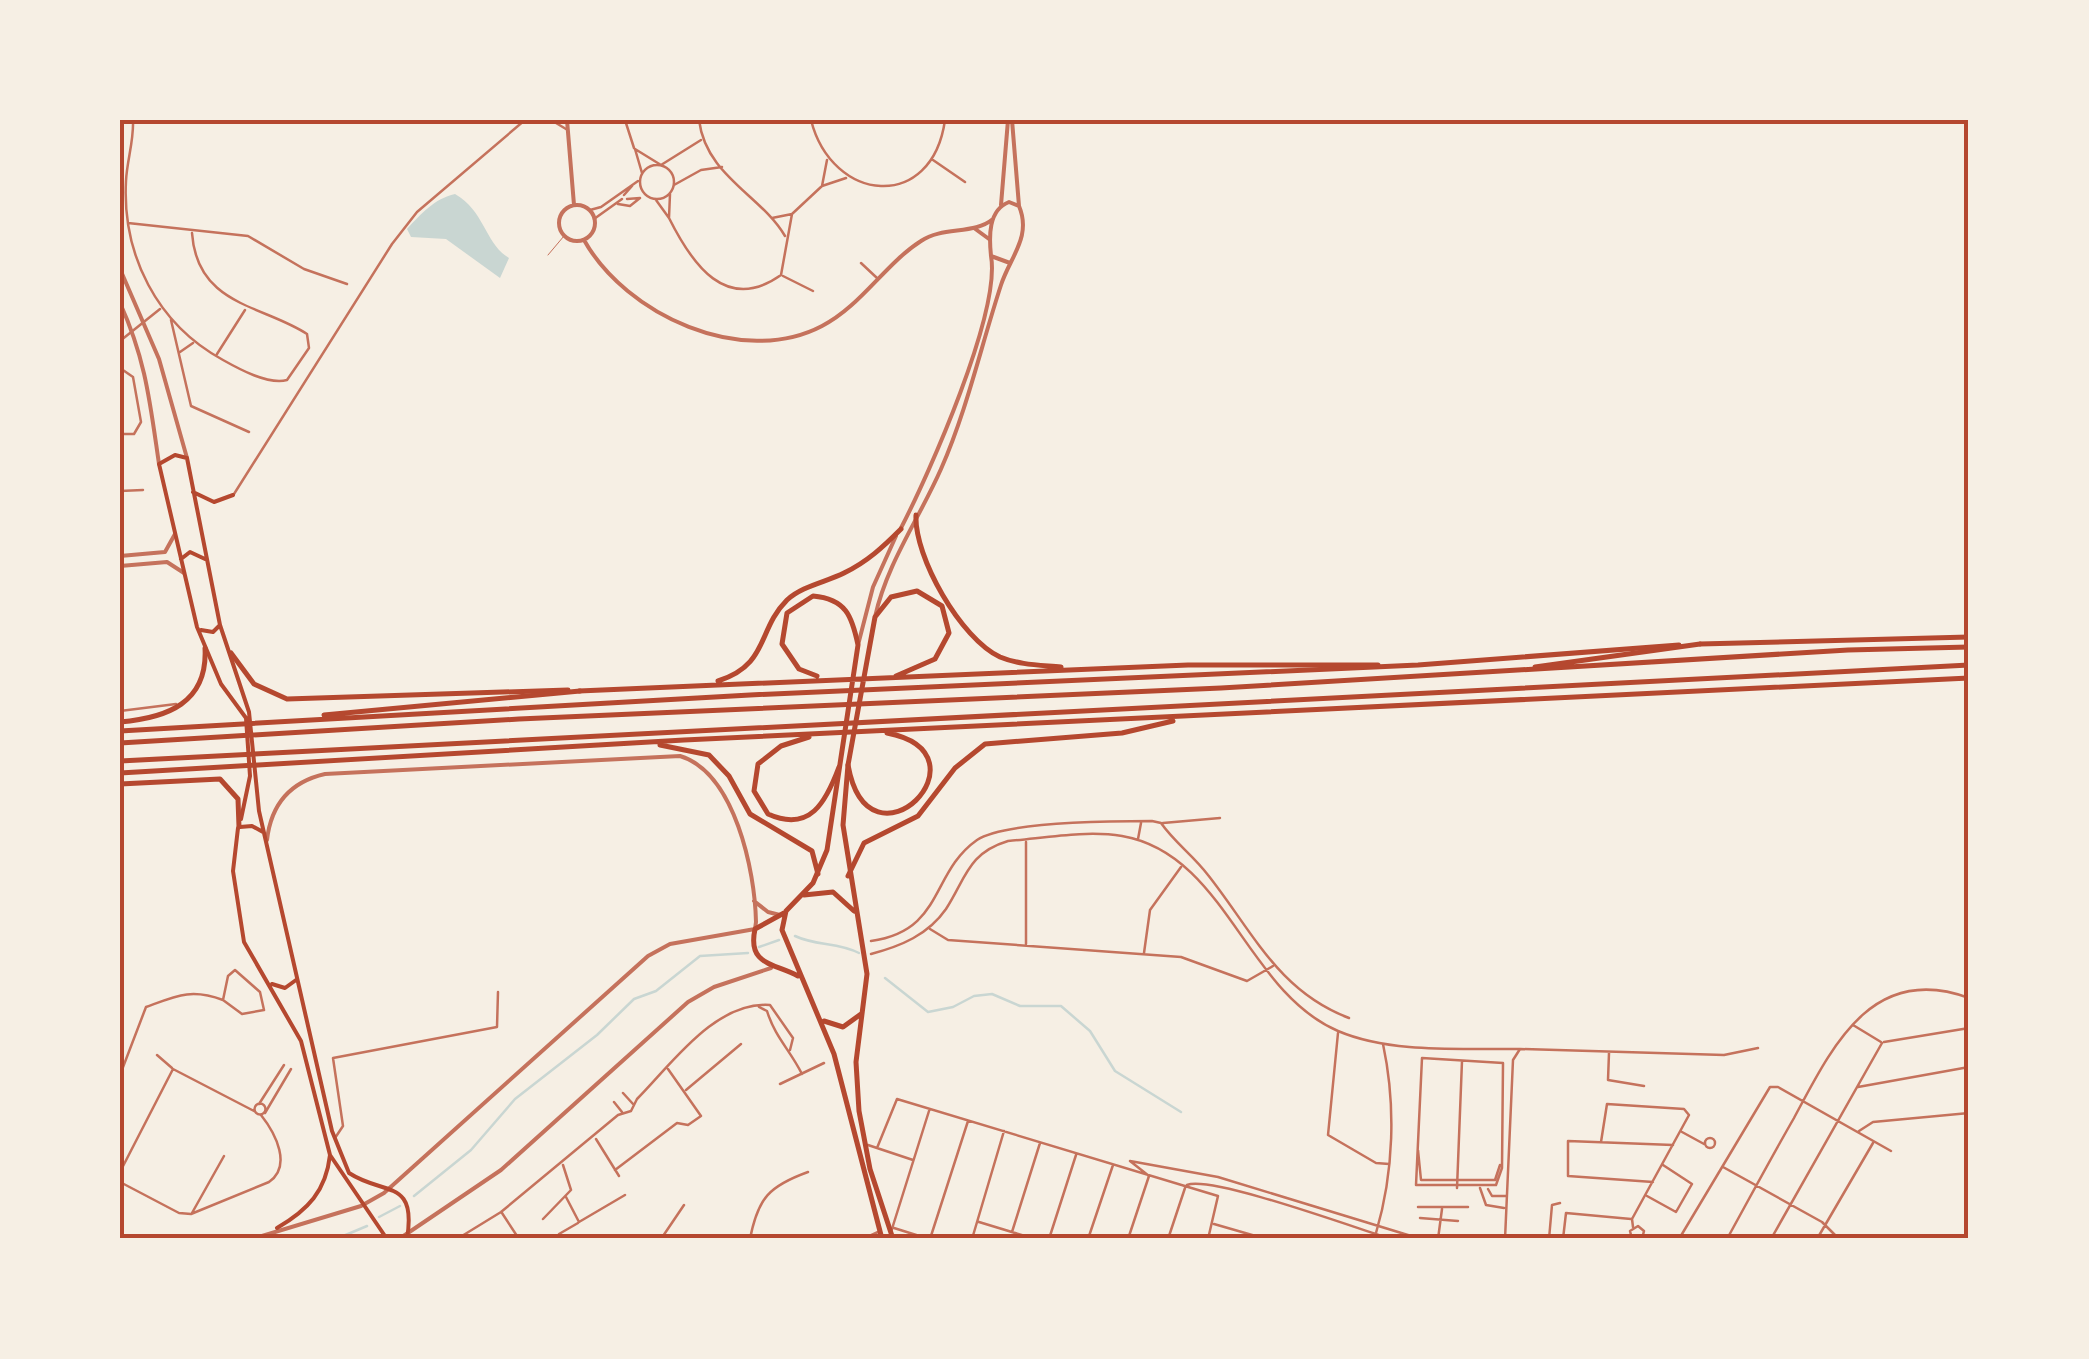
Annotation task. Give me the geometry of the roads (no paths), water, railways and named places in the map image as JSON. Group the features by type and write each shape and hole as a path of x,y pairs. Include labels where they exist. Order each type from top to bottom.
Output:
{"main road":[{"path":"238,827 250,776 246,718 221,684 197,627 159,464 175,455 187,458 220,625 251,722 266,849 334,1139 349,1173 392,1188 406,1203 407,1239"},
{"path":"193,492 214,502 233,495"},
{"path":"916,515 918,548 927,568 978,642 1012,661 1079,670"},
{"path":"711,684 744,670 758,656 774,618 794,594 868,560 900,529"},
{"path":"181,559 190,552 205,559"},
{"path":"890,678 935,659 946,643 947,617 934,598 917,590 891,597 875,617 848,765 843,825 848,876 867,974 855,1082 864,1143 892,1233"},
{"path":"802,979 794,973 770,968 755,950 755,928 783,913 803,896 818,874 826,850 858,645 853,617 829,598 813,596 787,613 782,628 788,658 799,669 823,678"},
{"path":"197,627 208,634 220,625"},
{"path":"304,719 1418,665 1596,648 1969,636"},
{"path":"1502,672 1700,644"},
{"path":"120,722 160,716 188,702 203,678 205,648"},
{"path":"120,743 1502,672 1848,650 1969,648"},
{"path":"231,653 254,684 287,699 1079,670 1418,665"},
{"path":"120,761 1969,665"},
{"path":"848,876 864,843 918,816 955,768 985,744 1122,733 1183,719 1969,678"},
{"path":"120,731 263,723 580,690"},
{"path":"120,773 1236,716"},
{"path":"848,765 858,797 880,812 910,809 923,798 930,778 920,748 879,732"},
{"path":"816,735 781,746 758,764 754,791 760,804 782,820 810,817 826,800 839,767"},
{"path":"652,744 710,755 728,776 750,814 812,851 820,866 818,874"},
{"path":"120,784 220,779 238,798 233,871 238,916 252,960 301,1040 330,1154 386,1239"},
{"path":"238,827 252,826 263,832"},
{"path":"803,896 833,892 849,903 858,918"},
{"path":"783,913 785,943 819,1014 838,1067 882,1239"},
{"path":"269,984 282,988 296,980"},
{"path":"819,1014 830,1025 843,1028 861,1014"},
{"path":"277,1228 312,1202 326,1176 330,1154"},
{"path":"879,1230 892,1233"}],"street":[{"path":"133,120 126,184 128,223 142,274 161,308 194,342 216,356 280,382 289,378 309,348 309,336 245,308 202,265 192,233"},
{"path":"490,120 506,120"},
{"path":"233,495 417,212 524,120"},
{"path":"552,120 566,130"},
{"path":"567,120 574,205"},
{"path":"625,120 646,195"},
{"path":"699,120 703,138 722,168 785,236"},
{"path":"811,120 828,158 846,178 876,187 901,184 933,160 945,120"},
{"path":"858,645 873,587 947,432 993,284 989,239 1001,205 1010,120"},
{"path":"875,617 889,570 942,468 1023,235 1010,120"},
{"path":"642,172 661,166 703,138"},
{"path":"635,149 670,171 673,186"},
{"path":"822,186 828,158"},
{"path":"933,160 965,182"},
{"path":"670,218 673,186 701,170 722,168"},
{"path":"616,204 630,206 646,195 655,198 684,247 712,280 748,290 762,288 781,275 792,214 822,186 846,178"},
{"path":"574,205 590,210 640,180"},
{"path":"594,218 616,204 633,185"},
{"path":"655,198 670,191"},
{"path":"611,199 640,198"},
{"path":"574,205 561,215 564,236 584,240 609,276 640,300 706,331 744,342 787,340 825,325 928,236 952,228 974,228 994,218"},
{"path":"1001,205 1020,206"},
{"path":"584,240 594,230 590,210"},
{"path":"770,218 792,214"},
{"path":"128,223 192,233 248,236 304,269 347,284"},
{"path":"974,228 989,239"},
{"path":"991,256 1010,264"},
{"path":"861,263 878,279"},
{"path":"120,269 154,347 187,458"},
{"path":"781,275 813,291"},
{"path":"120,303 140,350 152,396 159,464"},
{"path":"120,341 161,308"},
{"path":"216,356 245,308"},
{"path":"171,320 192,409 249,432"},
{"path":"180,352 194,342"},
{"path":"120,368 133,377 141,422 134,434 120,434"},
{"path":"152,396 168,392"},
{"path":"120,491 143,490"},
{"path":"175,534 165,552 168,562 184,573"},
{"path":"120,556 165,552"},
{"path":"120,566 168,562"},
{"path":"120,711 188,702"},
{"path":"252,1239 277,1228 362,1206 392,1188 648,956 670,944 743,934 755,928 749,866 720,784 692,760 663,754 325,774 302,782 278,804 266,849"},
{"path":"871,941 897,935 923,917 959,856 990,833 1220,818"},
{"path":"1139,840 1142,822"},
{"path":"1161,823 1207,873 1274,965 1308,1000 1349,1018"},
{"path":"871,954 906,943 929,928 945,910 971,861 991,846 1098,834 1139,840 1184,865 1266,972 1302,1009 1338,1031 1420,1047 1724,1055 1758,1048"},
{"path":"1159,848 1168,834"},
{"path":"1026,840 1026,945"},
{"path":"1144,954 1150,910 1184,865"},
{"path":"754,901 768,912 783,913"},
{"path":"929,928 948,940 1181,957 1247,981 1274,965"},
{"path":"399,1239 501,1170 688,1002 714,986 770,968"},
{"path":"120,1075 146,1007 182,993 209,994 242,1014 261,1012 266,1006 260,992 235,970 228,976 223,1000"},
{"path":"260,992 269,984"},
{"path":"1726,1239 1832,1046 1852,1025 1875,1004 1910,991 1942,990 1969,998"},
{"path":"334,1139 343,1126 333,1058 497,1027 498,992"},
{"path":"1302,1009 1308,1000"},
{"path":"756,1006 767,1011 780,1044 790,1050 802,1074"},
{"path":"457,1239 502,1212 634,1106 699,1035 756,1006 776,1008 793,1038 790,1050"},
{"path":"1320,1006 1322,1022"},
{"path":"1852,1025 1882,1043 1969,1028"},
{"path":"1338,1031 1328,1135 1376,1162 1389,1164"},
{"path":"1376,1234 1389,1164 1392,1080 1383,1041"},
{"path":"1771,1239 1882,1043"},
{"path":"685,1091 741,1044"},
{"path":"1505,1239 1513,1060 1520,1050"},
{"path":"1608,1052 1608,1080 1644,1086"},
{"path":"157,1055 174,1069 263,1114"},
{"path":"1421,1059 1462,1060 1503,1063 1500,1182 1480,1188 1416,1185 1421,1059"},
{"path":"1458,1188 1462,1060"},
{"path":"780,1084 824,1063"},
{"path":"254,1111 284,1065"},
{"path":"1856,1087 1969,1067"},
{"path":"616,1170 676,1123 688,1125 700,1116 667,1068"},
{"path":"120,1172 174,1069"},
{"path":"263,1114 290,1069"},
{"path":"1679,1239 1766,1088 1778,1087 1890,1151"},
{"path":"623,1093 634,1106"},
{"path":"877,1148 895,1099 930,1108 1219,1198 1208,1239"},
{"path":"614,1102 624,1114"},
{"path":"120,1182 178,1213 191,1214 279,1174 281,1157 259,1104"},
{"path":"1602,1142 1607,1104 1684,1110 1689,1118 1632,1219 1632,1239"},
{"path":"930,1108 892,1233 930,1239 968,1120"},
{"path":"328,1118 340,1112"},
{"path":"1858,1133 1873,1122 1969,1113"},
{"path":"972,1239 1004,1132"},
{"path":"1682,1132 1705,1145"},
{"path":"594,1136 619,1176"},
{"path":"1653,1182 1568,1176 1568,1140 1674,1145"},
{"path":"1817,1239 1874,1142"},
{"path":"864,1143 914,1160"},
{"path":"1012,1232 1040,1143"},
{"path":"1418,1147 1419,1180 1487,1184"},
{"path":"1049,1239 1076,1154"},
{"path":"191,1214 224,1156"},
{"path":"1115,1166 1130,1161 1218,1176 1422,1239"},
{"path":"1130,1161 1149,1176"},
{"path":"543,1219 566,1197 571,1184 562,1164"},
{"path":"1646,1196 1677,1212 1692,1182 1663,1165"},
{"path":"1088,1239 1115,1166"},
{"path":"1722,1166 1826,1226 1839,1239"},
{"path":"750,1239 762,1196 780,1182 808,1172"},
{"path":"1128,1239 1149,1176"},
{"path":"1186,1186 1197,1182 1227,1188 1391,1239"},
{"path":"1480,1182 1486,1205 1507,1208"},
{"path":"1487,1184 1492,1196 1508,1196"},
{"path":"1168,1239 1186,1186"},
{"path":"559,1234 625,1195"},
{"path":"566,1197 579,1222"},
{"path":"1549,1239 1552,1206 1560,1203"},
{"path":"661,1239 684,1205"},
{"path":"1418,1207 1468,1207"},
{"path":"1438,1239 1442,1208"},
{"path":"502,1212 519,1239"},
{"path":"1563,1239 1565,1214 1632,1219"},
{"path":"1420,1218 1458,1221"},
{"path":"977,1221 1034,1239"},
{"path":"1213,1223 1266,1239"},
{"path":"1633,1227 1642,1229 1642,1239"},
{"path":"1442,1228 1446,1239"},
{"path":"864,1239 879,1230"}],"lane":[{"path":"548,255 564,236"}],"waterway":[{"path":"795,936 859,953"},
{"path":"759,947 779,940"},
{"path":"414,1196 471,1150 515,1099 597,1035 634,999 656,991 700,956 748,953"},
{"path":"885,978 928,1012 992,994 1020,1006 1061,1006 1090,1031 1115,1071 1181,1112"},
{"path":"379,1217 400,1206"},
{"path":"336,1239 367,1226"}]}
